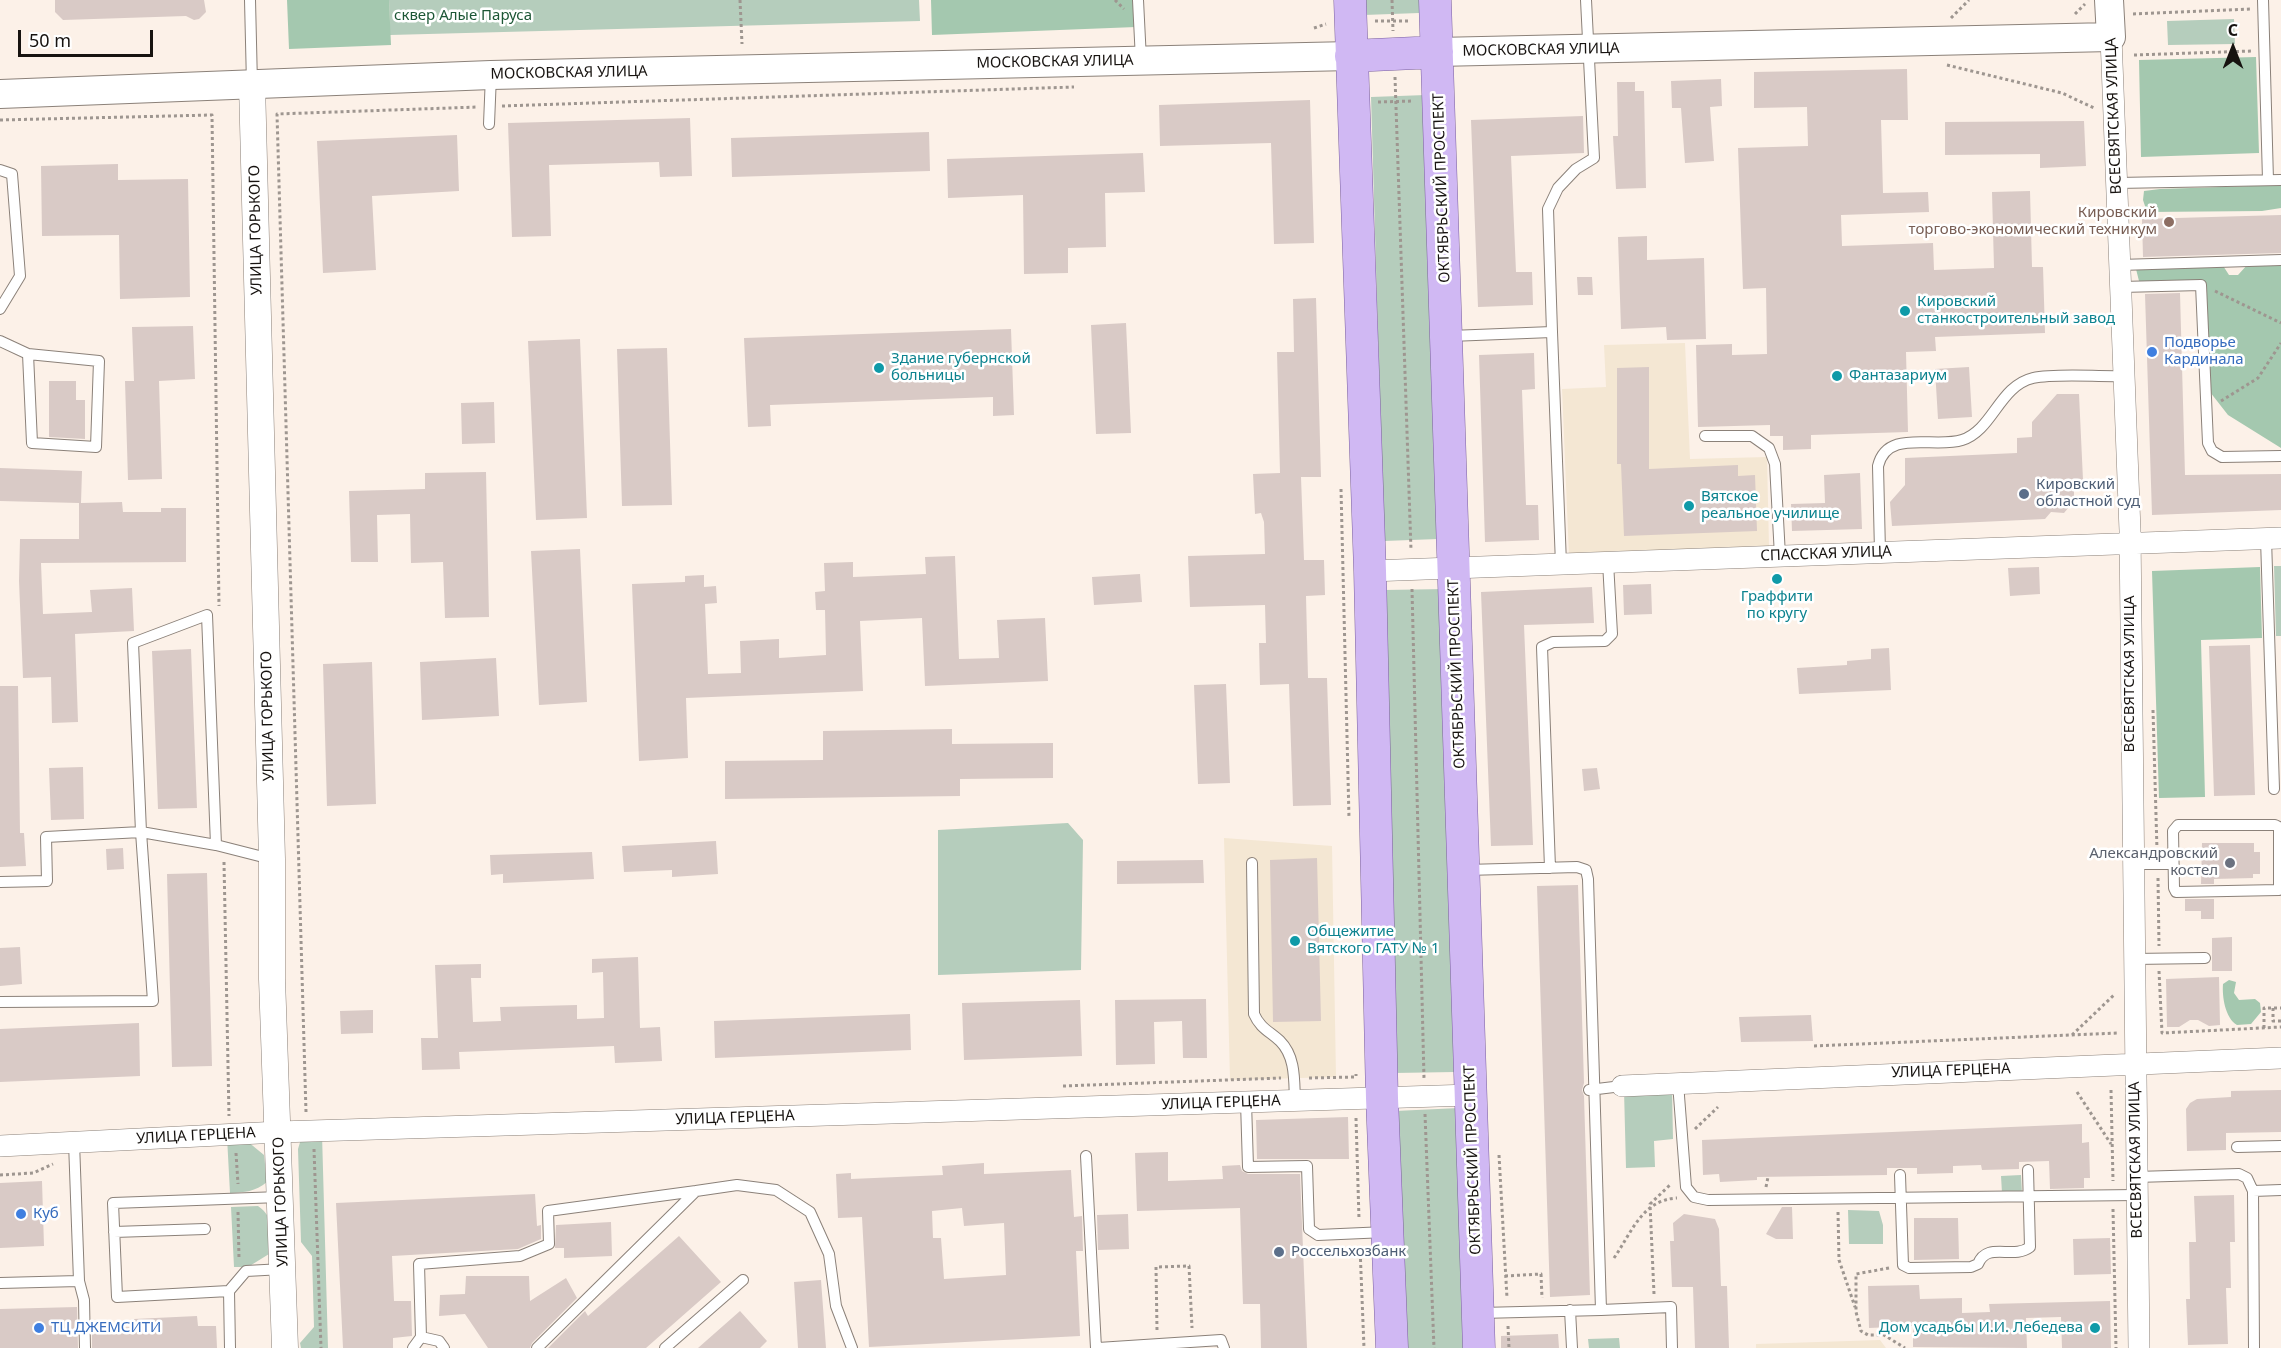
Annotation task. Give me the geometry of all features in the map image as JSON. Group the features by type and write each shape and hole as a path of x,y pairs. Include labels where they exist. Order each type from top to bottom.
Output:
{"main road":[{"name":"ОКТЯБРЬСКИЙ ПРОСПЕКТ","path":"1435,0 1479,1348"},
{"name":"ВСЕСВЯТСКАЯ УЛИЦА","path":"2110,37 2121,7"},
{"path":"1348,14 1352,56 1370,571 1382,1098 1392,1348"},
{"name":"МОСКОВСКАЯ УЛИЦА","path":"0,94 491,75 2110,37"}],"street":[{"name":"ВСЕСВЯТСКАЯ УЛИЦА","path":"2110,37 2130,543 2134,1063 2139,1348"},
{"name":"УЛИЦА ГОРЬКОГО","path":"252,84 272,859 272,979 285,1348"},
{"name":"СПАССКАЯ УЛИЦА","path":"1370,571 2273,539"},
{"name":"УЛИЦА ГЕРЦЕНА","path":"1622,1086 2281,1058"},
{"name":"УЛИЦА ГЕРЦЕНА","path":"0,1146 75,1151 279,1132 1471,1095"}],"lane":[{"path":"250,0 252,84"},
{"path":"1138,0 1142,60"},
{"path":"1561,564 1548,210 1558,188 1576,169 1594,158 1586,0"},
{"path":"2263,4 2268,180"},
{"path":"489,124 491,75"},
{"path":"0,170 12,174 20,276 0,309"},
{"path":"2117,183 2281,180"},
{"path":"2120,265 2281,260"},
{"path":"2201,262 2208,442 2212,451 2222,457 2281,456"},
{"path":"2121,287 2201,285"},
{"path":"1446,336 1552,332"},
{"path":"0,340 28,354 99,361 96,447 32,443 28,354"},
{"path":"1880,552 1878,466 1880,457 1889,447 1899,443 1952,442 1970,436 1978,430 2012,389 2034,378 2124,376"},
{"path":"1705,436 1752,436 1769,448 1775,464 1780,556"},
{"path":"2273,539 2274,789"},
{"path":"1550,868 1542,647 1552,642 1605,641 1612,634 1608,562"},
{"path":"0,1002 153,1001 141,832 133,644 207,615 220,846"},
{"path":"2178,825 2275,825 2279,827 2281,886 2275,892 2179,893 2174,888 2173,864 2173,831 2178,825"},
{"path":"0,882 47,881 46,837 141,832 220,846 272,859"},
{"path":"1252,863 1254,1014 1259,1025 1280,1041 1287,1051 1294,1066 1295,1101"},
{"path":"2132,864 2173,864"},
{"path":"1464,870 1577,867 1586,870 1591,1090 1601,1310"},
{"path":"2133,959 2205,958"},
{"path":"1678,1083 1686,1187 1694,1197 1708,1200 2113,1196 2136,1186 2239,1174 2247,1178 2253,1191 2254,1348"},
{"path":"1591,1090 1622,1086"},
{"path":"1246,1102 1248,1167 1306,1166 1309,1229 1318,1235 1387,1232"},
{"path":"2237,1147 2281,1146"},
{"path":"75,1151 79,1281 84,1300 86,1348"},
{"path":"1086,1156 1097,1348 1221,1340 1224,1348"},
{"path":"1900,1175 1903,1265 1909,1268 1971,1267 1978,1263 1982,1255 1987,1252 2024,1252 2030,1247 2028,1170"},
{"path":"413,1348 421,1337 419,1264 520,1256 549,1244 548,1211 737,1185 776,1190 810,1212 829,1254 836,1306 852,1348"},
{"path":"2253,1191 2281,1190"},
{"path":"537,1348 696,1191"},
{"path":"229,1291 117,1297 113,1203 280,1197"},
{"path":"114,1232 205,1228"},
{"path":"230,1348 229,1291 246,1271 283,1269"},
{"path":"665,1348 743,1280"},
{"path":"0,1282 79,1281"},
{"path":"1478,1314 1671,1307 1672,1348"},
{"path":"1570,1311 1572,1348"},
{"path":"421,1337 439,1341 444,1348"}],"path":[{"path":"740,0 742,44"},
{"path":"1392,0 1412,569 1425,1096 1434,1348"},
{"path":"2121,7 2263,4"},
{"path":"1314,28 1348,14 1393,21 1412,21"},
{"path":"2134,55 2264,51"},
{"path":"1937,63 2062,93 2094,108"},
{"path":"306,1115 278,114 1084,87"},
{"path":"1374,102 1415,101"},
{"path":"0,120 212,115 219,611"},
{"path":"2201,285 2281,323"},
{"path":"2206,410 2258,378 2281,343"},
{"path":"1340,481 1349,826"},
{"path":"2153,705 2162,1032 2281,1027"},
{"path":"218,1116 230,1116 220,846"},
{"path":"2070,1036 2121,987"},
{"path":"2264,1028 2264,1008 2281,1006"},
{"path":"2273,1008 2273,1021 2281,1021"},
{"path":"1814,1046 2122,1033"},
{"path":"1355,1065 1356,1077"},
{"path":"2111,1090 2113,1196"},
{"path":"2077,1092 2112,1145"},
{"path":"1690,1134 1718,1107"},
{"path":"313,1144 316,1166 321,1348"},
{"path":"0,1175 33,1173 75,1151"},
{"path":"237,1153 240,1279"},
{"path":"1600,1276 1650,1204 1685,1170"},
{"path":"1759,1188 1765,1187 1768,1177"},
{"path":"1650,1204 1665,1199 1694,1197"},
{"path":"1838,1199 1839,1260 1861,1331 1868,1335 1884,1335 1905,1348"},
{"path":"1650,1204 1654,1308"},
{"path":"2113,1218 2116,1348"},
{"path":"1856,1312 1856,1274 1903,1265"},
{"path":"1157,1344 1156,1267 1190,1266 1192,1341"},
{"path":"1505,1276 1541,1274 1543,1311"}],"shaded area":[{"path":"1685,343 1690,459 1767,457 1769,547 1569,556 1562,389 1606,387 1604,345"},
{"path":"1224,838 1332,846 1336,1077 1230,1080"},
{"path":"1880,1340 1886,1348 1756,1348 1756,1344"}],"green space":[{"path":"287,0 389,0 391,45 289,49"},
{"name":"сквер Алые Паруса","path":"389,0 919,0 920,21 390,35"},
{"path":"931,0 1135,0 1136,27 932,35"},
{"path":"1364,0 1419,0 1419,13 1364,15"},
{"path":"2234,19 2235,44 2168,45 2167,21"},
{"path":"2256,57 2259,153 2141,157 2139,60"},
{"path":"1426,95 1438,539 1384,541 1371,97"},
{"path":"2281,185 2281,208 2262,211 2147,212 2143,200 2144,191 2160,189"},
{"path":"2281,259 2281,448 2228,415 2203,383 2200,296 2195,287 2139,281 2136,269 2220,261 2229,275 2238,275 2248,264"},
{"path":"2274,566 2281,566 2281,636 2276,636"},
{"path":"2260,567 2262,638 2201,640 2205,797 2159,798 2152,571"},
{"path":"1446,589 1455,1072 1394,1073 1384,590"},
{"path":"1068,823 1083,840 1081,970 938,975 938,830"},
{"path":"2229,980 2236,982 2234,993 2239,1000 2255,999 2260,1003 2261,1012 2251,1024 2237,1025 2230,1017 2225,1006 2223,989 2223,984"},
{"path":"1672,1089 1673,1139 1654,1141 1655,1167 1626,1168 1624,1090"},
{"path":"1459,1108 1466,1348 1403,1348 1395,1111"},
{"path":"322,1134 328,1348 301,1348 300,1343 314,1327 312,1256 301,1242 298,1149 301,1139"},
{"path":"227,1137 247,1141 264,1155 267,1182 254,1190 230,1193"},
{"path":"2021,1175 2022,1193 2002,1193 2001,1176"},
{"path":"258,1206 270,1221 269,1254 248,1267 234,1267 231,1207"},
{"path":"1848,1210 1879,1211 1883,1225 1883,1244 1849,1244"},
{"path":"1619,1338 1620,1348 1589,1348 1588,1339"}],"building":[{"path":"55,0 204,0 206,12 199,19 194,20 186,16 63,20 55,12"},
{"name":"Кировский станкостроительный завод","path":"1907,69 1908,120 1881,120 1883,193 1928,192 1929,212 1841,215 1842,246 1933,243 1934,270 1994,268 1992,192 2030,191 2032,267 2043,267 2045,333 1935,337 1936,351 1906,352 1908,432 1811,435 1811,449 1783,450 1783,436 1770,436 1770,425 1698,427 1696,345 1732,344 1732,355 1767,354 1766,288 1743,289 1738,148 1808,146 1807,107 1754,108 1754,72"},
{"path":"1721,79 1722,106 1710,107 1714,161 1685,163 1681,108 1672,108 1671,81"},
{"path":"1617,82 1635,82 1635,91 1644,91 1646,188 1616,189 1613,136 1618,136"},
{"path":"1310,100 1314,243 1274,244 1271,143 1160,146 1159,105"},
{"path":"1583,116 1584,153 1511,156 1516,272 1532,272 1533,305 1478,307 1471,120"},
{"path":"690,118 692,176 660,177 659,162 549,165 551,236 512,237 508,123"},
{"path":"2084,121 2086,166 2040,168 2040,154 1945,155 1945,122"},
{"path":"929,132 930,171 732,177 731,138"},
{"path":"457,135 459,191 372,196 376,270 323,273 317,141"},
{"path":"1143,153 1145,192 1105,193 1106,247 1068,248 1068,273 1024,274 1023,195 948,198 947,159"},
{"path":"118,164 118,180 188,179 190,297 120,299 119,235 42,236 41,166"},
{"path":"2281,215 2281,253 2143,257 2142,219"},
{"path":"1647,236 1647,260 1704,258 1706,339 1667,340 1666,327 1621,329 1618,237"},
{"path":"1577,277 1592,277 1593,295 1578,295"},
{"path":"2180,293 2185,475 2281,474 2281,510 2152,515 2145,294"},
{"path":"1316,298 1321,477 1301,477 1304,560 1324,560 1325,595 1306,596 1308,678 1327,678 1331,805 1293,806 1289,684 1260,685 1259,643 1266,643 1265,605 1190,607 1188,556 1265,554 1264,522 1261,513 1255,514 1253,474 1280,473 1277,352 1294,352 1293,299"},
{"path":"1126,323 1131,433 1096,434 1091,325"},
{"path":"193,326 195,379 159,381 162,479 128,480 125,381 134,381 132,327"},
{"name":"Здание губернской больницы","path":"1011,329 1014,415 993,416 993,397 770,405 771,426 748,427 744,338"},
{"path":"580,339 587,518 536,520 528,341"},
{"path":"667,348 672,505 622,506 617,349"},
{"path":"1534,353 1535,389 1522,390 1526,505 1538,505 1539,540 1485,542 1479,355"},
{"name":"Вятское реальное училище","path":"1649,367 1649,469 1738,465 1738,476 1755,475 1757,531 1624,536 1621,464 1617,464 1617,368"},
{"path":"1969,367 1972,417 1938,419 1935,369"},
{"path":"49,381 76,381 76,400 85,400 85,439 49,437"},
{"path":"2057,394 2079,394 2083,480 2074,487 2074,501 2064,513 2051,512 2045,519 1892,526 1890,502 1905,485 1905,458 2017,453 2017,438 2032,437 2032,422"},
{"path":"494,402 495,443 462,444 461,403"},
{"path":"0,468 82,471 81,503 122,502 123,512 161,512 161,508 186,508 186,562 41,563 43,614 92,612 90,590 132,588 134,631 75,634 78,722 52,723 51,677 23,678 19,581 20,539 79,539 79,503 0,501"},
{"path":"486,472 489,617 445,618 443,562 411,563 410,514 377,515 378,562 351,562 349,491 425,489 425,473"},
{"name":"Вятское реальное училище","path":"1860,473 1862,529 1792,531 1791,504 1825,503 1824,475"},
{"path":"580,549 587,702 539,705 531,551"},
{"path":"955,556 959,659 999,658 997,620 1045,618 1048,681 925,686 922,618 860,621 863,691 686,698 688,758 639,761 632,584 685,582 685,576 704,575 704,587 716,586 717,603 705,604 708,674 741,673 740,641 779,639 779,658 826,655 825,610 816,610 815,592 825,591 824,563 853,562 853,577 926,574 925,557"},
{"path":"2039,567 2040,594 2010,596 2008,568"},
{"path":"1140,574 1142,602 1094,605 1092,577"},
{"path":"1651,584 1652,614 1624,615 1623,585"},
{"path":"1592,587 1594,623 1524,625 1533,845 1491,846 1481,592"},
{"path":"2250,645 2255,795 2214,796 2209,646"},
{"path":"1889,648 1891,690 1799,694 1797,668 1847,665 1847,661 1871,659 1871,649"},
{"path":"191,649 197,808 158,809 152,651"},
{"path":"496,658 499,716 422,720 420,662"},
{"path":"372,662 376,804 327,806 323,664"},
{"path":"1226,684 1230,783 1198,784 1194,685"},
{"path":"0,686 18,686 20,833 24,833 26,866 0,867"},
{"path":"952,729 952,744 1053,743 1053,778 960,779 960,796 725,799 725,761 823,760 823,731"},
{"path":"83,767 84,819 51,820 49,768"},
{"path":"1597,768 1600,789 1584,791 1582,769"},
{"path":"716,841 718,874 672,877 672,870 624,872 622,846"},
{"name":"Александровский костел","path":"2202,843 2254,843 2254,852 2260,852 2260,874 2253,874 2253,878 2214,879 2214,884 2201,884"},
{"path":"123,848 124,869 107,870 106,849"},
{"path":"592,852 594,879 503,883 503,874 491,875 490,855"},
{"name":"Общежитие Вятского ГАТУ № 1","path":"1317,858 1321,1021 1273,1022 1270,860"},
{"path":"1203,860 1204,883 1117,884 1117,861"},
{"path":"207,873 212,1066 172,1067 167,874"},
{"path":"1578,885 1584,1083 1582,1090 1590,1295 1550,1297 1537,886"},
{"path":"2185,899 2214,899 2214,919 2201,919 2201,911 2185,911"},
{"path":"2232,937 2232,971 2212,971 2212,938"},
{"path":"20,947 22,984 0,986 0,948"},
{"path":"638,957 640,1028 660,1027 662,1061 615,1063 614,1046 459,1052 460,1069 422,1070 421,1038 438,1038 435,965 481,964 481,978 471,978 473,1022 501,1021 500,1007 577,1005 577,1019 604,1018 603,972 592,973 592,959"},
{"path":"2219,977 2220,1025 2209,1026 2198,1020 2190,1020 2179,1027 2167,1027 2166,979"},
{"path":"1206,999 1207,1058 1183,1058 1182,1021 1154,1022 1155,1064 1116,1065 1115,1000"},
{"path":"1080,1000 1082,1056 964,1060 962,1003"},
{"path":"373,1010 373,1033 341,1034 340,1011"},
{"path":"910,1014 911,1050 715,1058 714,1021"},
{"path":"1811,1015 1813,1041 1741,1042 1739,1017"},
{"path":"139,1023 140,1076 0,1082 0,1029"},
{"path":"2281,1090 2281,1132 2226,1133 2226,1150 2187,1151 2186,1109 2190,1103 2197,1099 2231,1097 2231,1091"},
{"path":"1348,1117 1349,1159 1257,1159 1256,1120"},
{"path":"2082,1124 2082,1143 2089,1142 2090,1178 2084,1178 2084,1188 2050,1189 2049,1161 2019,1162 2019,1169 1982,1170 1981,1165 1953,1166 1953,1173 1917,1174 1917,1168 1887,1168 1887,1175 1757,1177 1757,1180 1720,1182 1719,1174 1703,1175 1702,1140"},
{"path":"1168,1152 1168,1181 1223,1179 1222,1166 1240,1165 1242,1171 1248,1174 1300,1174 1307,1348 1261,1348 1260,1304 1243,1304 1240,1208 1137,1211 1135,1153"},
{"path":"984,1163 984,1174 1071,1170 1074,1217 1082,1216 1083,1251 1076,1251 1080,1336 869,1347 862,1217 838,1218 836,1174 851,1173 851,1179 943,1175 942,1166","holes":["962,1208 964,1226 1004,1223 1006,1275 944,1279 941,1238 933,1238 932,1211"]},
{"name":"Куб","path":"42,1181 44,1246 0,1248 0,1183"},
{"path":"535,1194 537,1226 541,1225 541,1239 518,1249 392,1256 394,1301 411,1301 412,1336 393,1338 393,1348 343,1348 336,1203"},
{"path":"2234,1195 2235,1242 2230,1242 2231,1288 2226,1288 2228,1344 2188,1345 2186,1299 2190,1299 2189,1242 2196,1242 2194,1196"},
{"path":"1782,1207 1792,1207 1793,1239 1776,1239 1766,1234"},
{"path":"1128,1214 1129,1249 1098,1250 1097,1215"},
{"path":"1684,1214 1715,1219 1719,1229 1721,1286 1727,1286 1729,1348 1695,1348 1693,1287 1672,1287 1670,1241 1674,1241 1673,1223"},
{"path":"1914,1218 1958,1218 1959,1259 1914,1260"},
{"path":"611,1222 612,1256 564,1258 564,1248 555,1248 556,1225"},
{"path":"679,1236 721,1282 646,1348 548,1348 585,1311 588,1316"},
{"path":"2110,1238 2111,1274 2074,1275 2073,1239"},
{"path":"466,1276 529,1276 530,1301 566,1278 577,1298 532,1343 530,1348 488,1348 465,1314 439,1316 440,1295 465,1294"},
{"path":"821,1280 826,1348 798,1348 794,1282"},
{"path":"1919,1285 1920,1299 1962,1298 1962,1313 1990,1312 1989,1304 2110,1301 2111,1348 2062,1348 2061,1317 2026,1318 2027,1348 1913,1347 1913,1326 1869,1328 1868,1286"},
{"name":"ТЦ ДЖЕМСИТИ","path":"77,1307 78,1348 0,1348 0,1309"},
{"path":"740,1311 767,1341 760,1348 698,1348"},
{"path":"197,1316 198,1326 216,1326 217,1348 92,1348 92,1329 134,1327 134,1319"},
{"path":"1558,1334 1559,1348 1501,1348 1501,1336"}],"place":[{"name":"Кировский торгово-экономический техникум","path":"2169,222"},
{"name":"Кировский станкостроительный завод","path":"1905,311"},
{"name":"Подворье Кардинала","path":"2152,352"},
{"name":"Здание губернской больницы","path":"879,368"},
{"name":"Фантазариум","path":"1837,376"},
{"name":"Кировский областной суд","path":"2024,494"},
{"name":"Вятское реальное училище","path":"1689,506"},
{"name":"Граффити по кругу","path":"1777,579"},
{"name":"Александровский костел","path":"2230,863"},
{"name":"Общежитие Вятского ГАТУ № 1","path":"1295,941"},
{"name":"Куб","path":"21,1214"},
{"name":"Россельхозбанк","path":"1279,1252"},
{"name":"ТЦ ДЖЕМСИТИ","path":"39,1328"},
{"name":"Дом усадьбы И.И. Лебедева","path":"2095,1328"}]}
